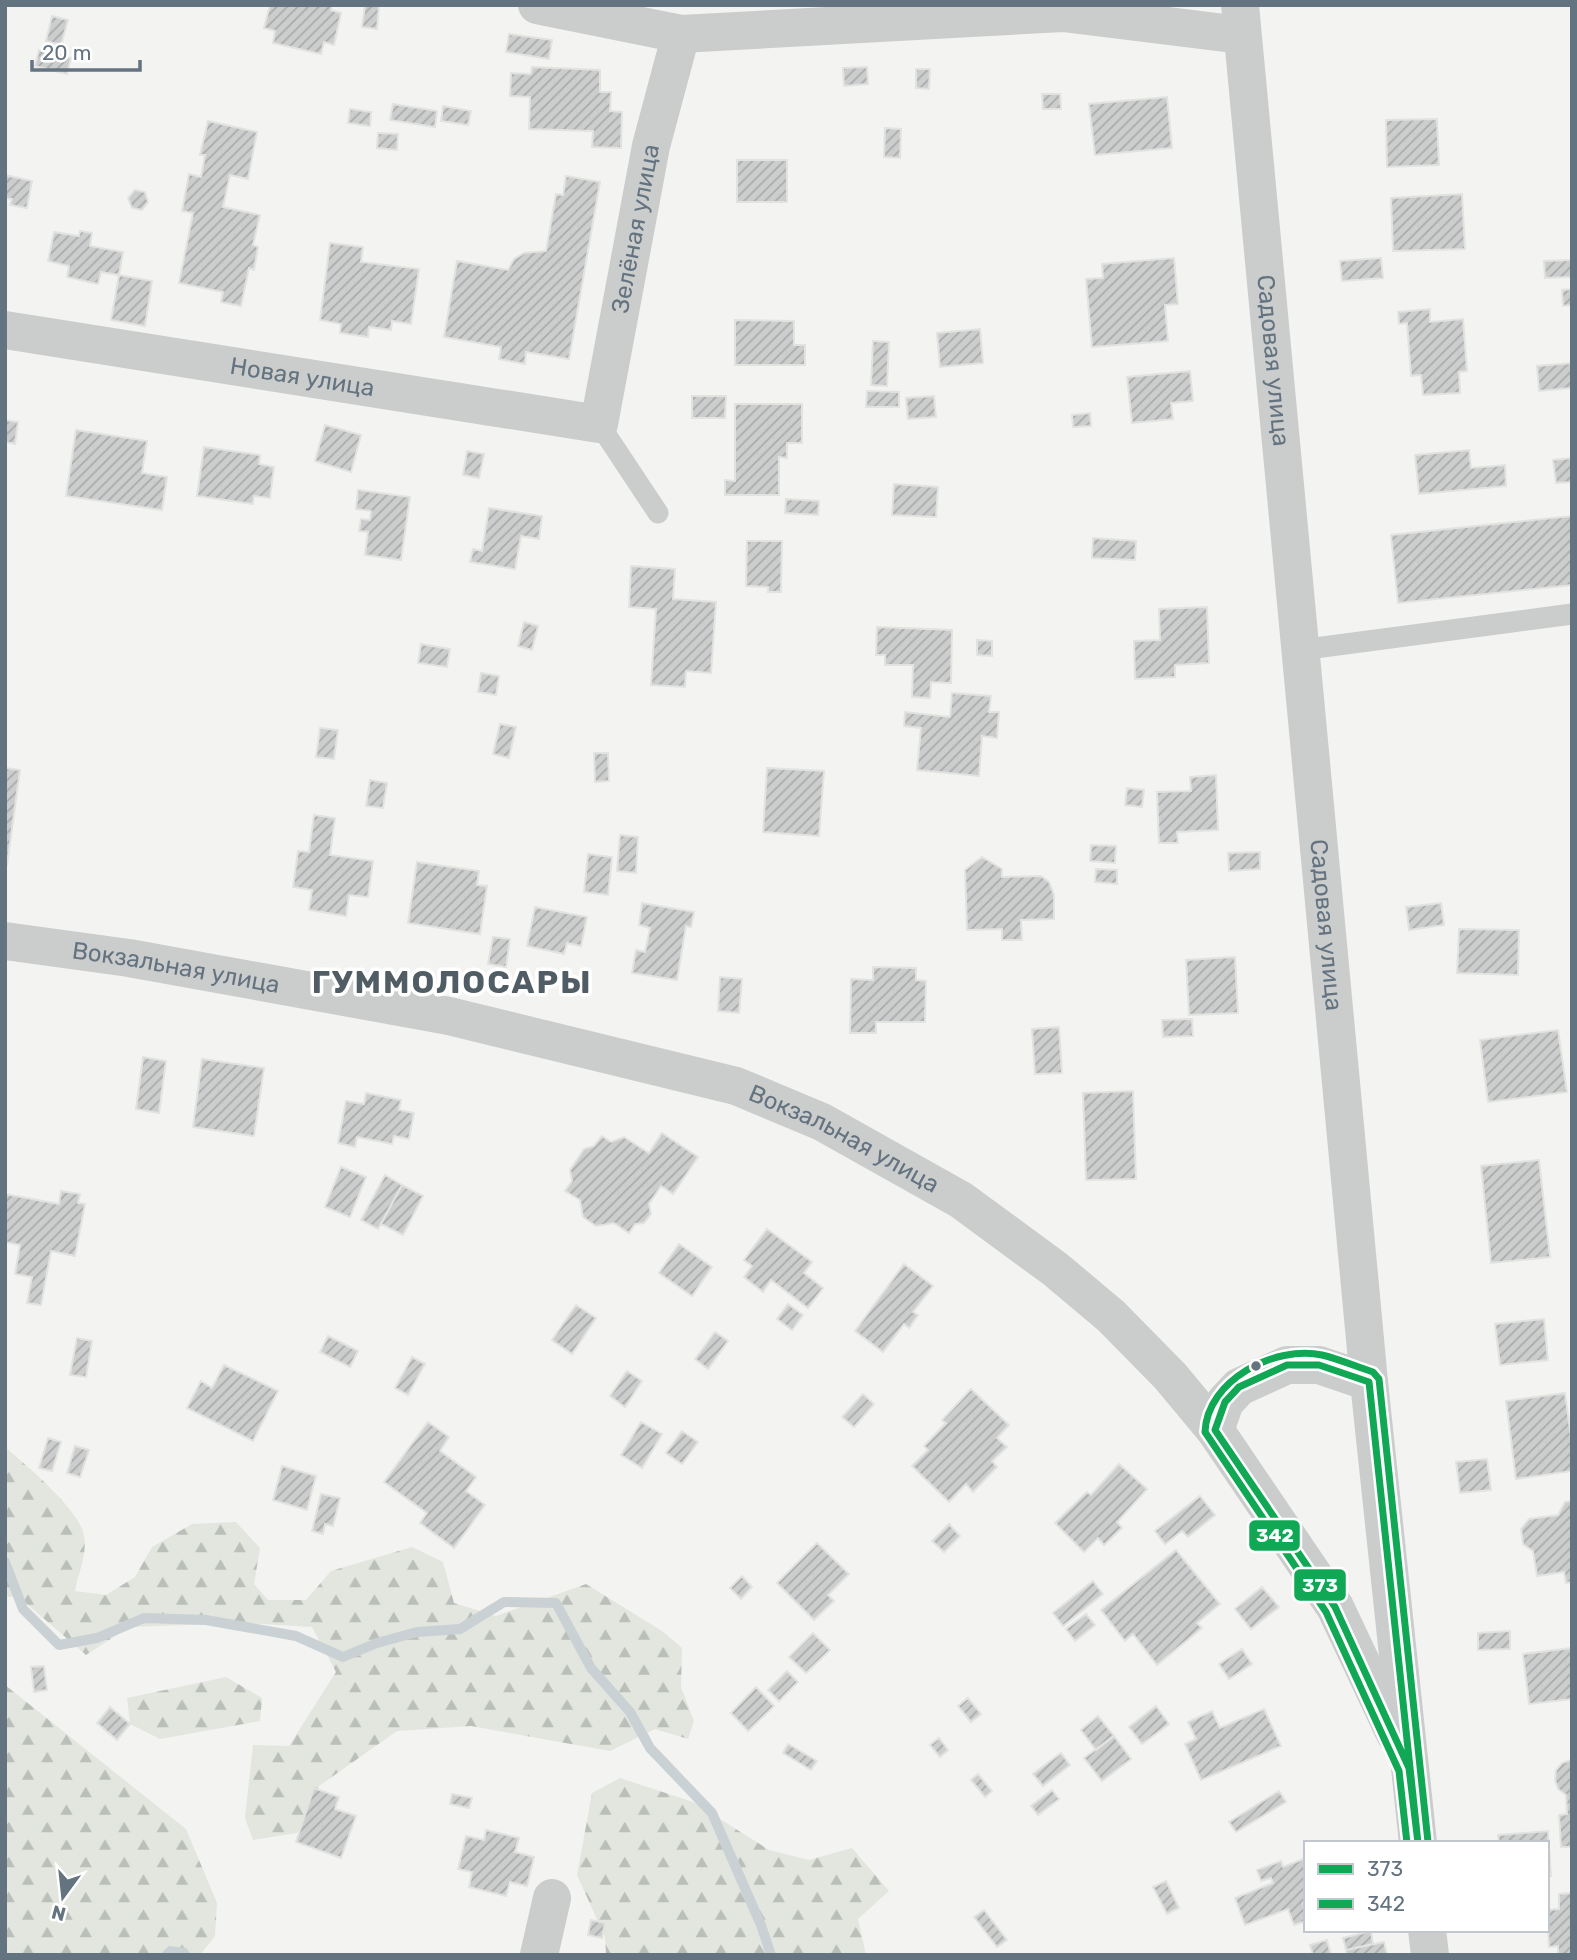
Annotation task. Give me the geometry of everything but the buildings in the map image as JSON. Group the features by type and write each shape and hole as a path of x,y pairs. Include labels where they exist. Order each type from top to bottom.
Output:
{"street":[{"path":"537,5 681,34 1063,13 1241,20"},
{"name":"Садовая улица","path":"1241,20 1260,199 1369,1382 1418,1841"},
{"name":"Зелёная улица","path":"599,424 651,146 681,34"},
{"name":"Новая улица","path":"5,330 599,424"},
{"name":"Вокзальная улица","path":"5,941 129,958 449,1016 737,1086 822,1122 961,1200 1055,1269 1111,1316 1170,1377 1215,1430 1335,1607 1409,1768"},
{"path":"1215,1430 1224,1402 1239,1387 1287,1365 1319,1365 1369,1382"},
{"path":"539,1955 552,1898"},
{"path":"1427,1932 1430,1955"}],"lane":[{"path":"599,424 657,513"},
{"path":"1300,650 1572,614"}],"green space":[{"path":"5,1447 49,1486 71,1511 83,1532 85,1547 75,1591 106,1595 135,1577 152,1547 192,1524 236,1522 260,1548 254,1584 268,1600 306,1600 331,1571 412,1547 443,1562 454,1603 496,1616 586,1584 662,1631 682,1648 681,1687 694,1721 688,1739 655,1729 610,1751 471,1726 397,1731 319,1786 312,1810 297,1833 253,1840 245,1818 253,1745 289,1746 336,1672 312,1627 247,1623 129,1627 86,1655 20,1598 5,1596"},
{"path":"226,1677 262,1698 260,1721 160,1739 130,1724 127,1698"},
{"path":"5,1685 186,1829 217,1903 215,1936 200,1955 5,1955"},
{"path":"620,1778 693,1802 769,1850 809,1860 852,1848 889,1891 858,1919 866,1955 606,1955 605,1937 577,1875 592,1793"}],"shaded area":[{"path":"169,1946 186,1948 192,1955 159,1955"}],"waterway":[{"path":"5,1562 23,1609 59,1645 97,1638 144,1618 206,1620 296,1636 343,1657 377,1643 417,1632 460,1629 504,1602 556,1603 591,1668 630,1712 650,1748 712,1813 761,1925 771,1955"}],"transit line":[{"name":"342","path":"1407,1841 1399,1771 1326,1612 1205,1432 1209,1413 1218,1397 1231,1382 1265,1361 1304,1353 1322,1355 1373,1372 1379,1379 1428,1841"},
{"name":"373","path":"1418,1841 1369,1382 1319,1365 1287,1365 1239,1387 1225,1402 1215,1430 1335,1607 1409,1768 1418,1841"}],"district":[{"name":"ГУММОЛОСАРЫ","path":"452,982"}]}
